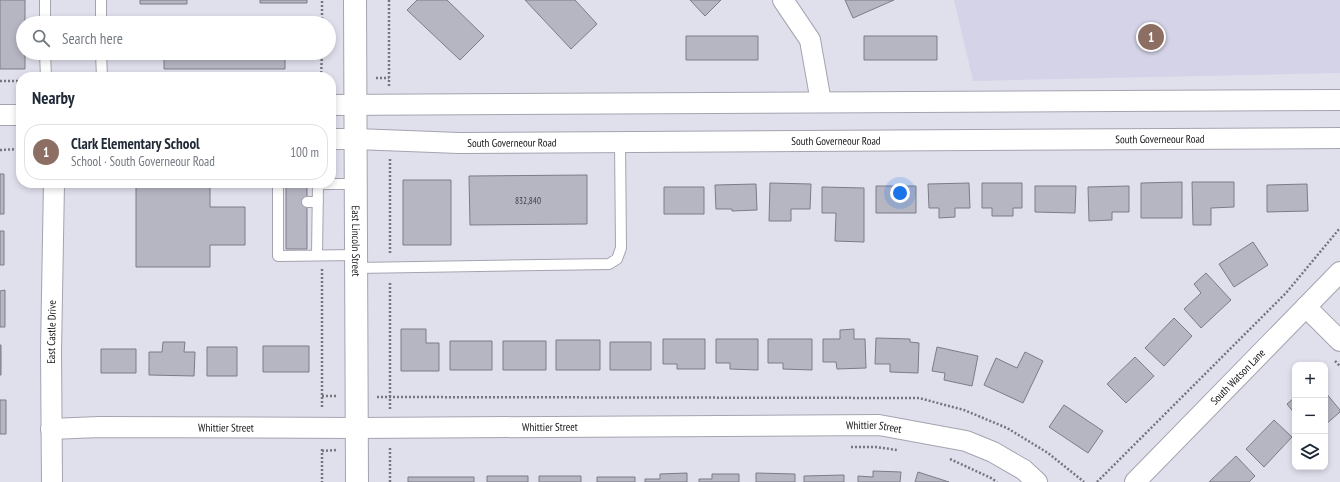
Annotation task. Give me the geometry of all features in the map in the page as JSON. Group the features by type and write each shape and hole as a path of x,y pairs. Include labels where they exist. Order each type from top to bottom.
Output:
{"street":[{"name":"East Lincoln Street","path":"355,0 357,482"},
{"path":"783,0 810,40 821,102"},
{"path":"336,105 1340,100"},
{"name":"South Governeour Road","path":"336,139 459,143 620,143 1340,138"},
{"name":"East Castle Drive","path":"52,482 51,351 54,188"},
{"name":"South Watson Lane","path":"1135,482 1340,272"},
{"path":"1306,307 1340,341"},
{"name":"Whittier Street","path":"51,429 99,427 357,428 879,425 966,441 993,452 1024,470 1036,482"}],"lane":[{"path":"45,0 45,16"},
{"path":"101,0 101,16"},
{"path":"45,60 46,72"},
{"path":"101,60 102,72"},
{"path":"279,188 282,202 282,229 278,256 320,255 390,268 609,264 618,259 621,248 620,143"},
{"path":"336,184 356,184"},
{"path":"318,188 318,229 320,255"},
{"path":"307,202 318,202"},
{"path":"307,229 318,229"}],"path":[{"path":"322,0 322,16"},
{"path":"389,0 389,105"},
{"path":"321,72 322,60"},
{"path":"0,81 16,81"},
{"path":"390,140 390,482"},
{"path":"0,150 16,150"},
{"path":"1098,482 1286,293 1340,228"},
{"path":"320,255 322,482"},
{"path":"845,447 876,447 898,450"},
{"path":"322,451 390,449"},
{"path":"948,459 997,482"}],"shaded area":[{"path":"954,0 1340,0 1340,73 973,81"}],"building":[{"path":"0,0 25,0 25,16 16,16 16,60 25,60 25,69 0,69"},
{"path":"140,0 187,0 187,4 140,4"},
{"path":"260,0 307,0 307,3 260,3"},
{"path":"417,0 447,0 484,36 460,60 407,10"},
{"path":"525,0 575,0 597,24 571,49"},
{"path":"690,0 721,0 705,16"},
{"path":"845,0 894,0 853,18"},
{"path":"686,36 758,36 758,60 686,60"},
{"path":"864,36 937,36 937,60 864,60"},
{"path":"164,60 285,60 285,69 164,69"},
{"path":"0,174 4,174 4,214 0,214"},
{"path":"587,175 587,224 470,225 469,176"},
{"path":"403,180 451,180 451,245 403,245"},
{"path":"1182,182 1182,218 1141,218 1141,183"},
{"path":"1192,182 1234,182 1234,207 1211,208 1211,225 1193,225"},
{"path":"770,183 811,184 810,209 791,209 791,221 769,221"},
{"path":"969,183 970,208 955,208 955,217 939,218 939,208 929,208 928,184"},
{"path":"982,183 1022,183 1022,208 1013,208 1013,216 992,216 992,208 982,208"},
{"path":"756,184 757,210 732,211 732,209 716,209 715,185"},
{"path":"1307,184 1308,211 1267,212 1267,185"},
{"path":"876,186 916,186 916,213 876,213"},
{"path":"1035,186 1076,186 1075,213 1035,212"},
{"path":"1129,186 1129,212 1112,212 1112,220 1089,221 1088,187"},
{"path":"664,187 704,187 704,214 664,214"},
{"path":"822,187 864,188 864,242 835,241 836,213 822,213"},
{"path":"136,188 210,188 210,207 245,207 245,245 210,245 210,267 136,267"},
{"path":"286,188 307,188 307,249 286,249"},
{"path":"0,231 4,231 4,265 0,265"},
{"path":"1253,242 1268,265 1234,287 1219,264"},
{"path":"1206,273 1231,300 1201,328 1184,309 1201,293 1194,284"},
{"path":"5,290 5,327 0,327 0,291"},
{"path":"1174,318 1192,336 1164,366 1145,348"},
{"path":"401,329 426,329 426,343 439,343 439,371 401,371"},
{"path":"854,329 854,339 865,339 866,368 837,369 836,362 823,362 823,339 840,339 840,330"},
{"path":"876,338 910,339 910,342 919,343 918,373 890,372 890,364 875,364"},
{"path":"663,339 705,339 705,369 677,369 677,364 663,364"},
{"path":"716,339 758,339 758,370 730,369 730,363 716,363"},
{"path":"768,339 812,339 812,370 783,369 783,363 768,363"},
{"path":"556,340 600,340 600,370 556,370"},
{"path":"450,341 492,341 492,370 450,370"},
{"path":"503,341 546,341 546,370 503,370"},
{"path":"163,342 185,342 184,352 195,352 194,376 149,375 149,352 162,352"},
{"path":"610,342 651,342 651,370 610,370"},
{"path":"1,345 1,375 0,375"},
{"path":"263,346 309,346 309,372 263,372"},
{"path":"207,347 237,347 237,376 207,376"},
{"path":"937,347 978,356 972,386 944,380 945,373 932,371"},
{"path":"101,349 136,349 136,373 101,373"},
{"path":"1025,352 1043,361 1023,403 984,385 996,358 1017,368"},
{"path":"1135,357 1154,376 1126,403 1107,384"},
{"path":"1328,396 1340,410 1340,412 1328,422"},
{"path":"0,400 6,400 6,434 0,434"},
{"path":"1292,400 1292,410 1287,404"},
{"path":"1064,405 1103,431 1088,453 1049,427"},
{"path":"1274,420 1292,437 1264,467 1246,449"},
{"path":"1236,456 1255,476 1249,482 1209,482"},
{"path":"873,471 901,472 900,482 858,482 858,476 873,477"},
{"path":"918,472 949,482 915,482"},
{"path":"687,473 687,482 645,482 645,479 660,479 660,474"},
{"path":"756,473 795,474 795,482 756,482"},
{"path":"712,474 739,474 739,482 699,482 699,479 712,479"},
{"path":"844,475 844,482 804,482 804,476"},
{"path":"487,476 528,476 528,482 487,482"},
{"path":"539,476 581,476 581,482 539,482"},
{"path":"408,477 474,477 474,482 408,482"},
{"path":"597,477 635,477 635,482 597,482"}],"place":[{"name":"Clark Elementary School","path":"1151,37"}]}
